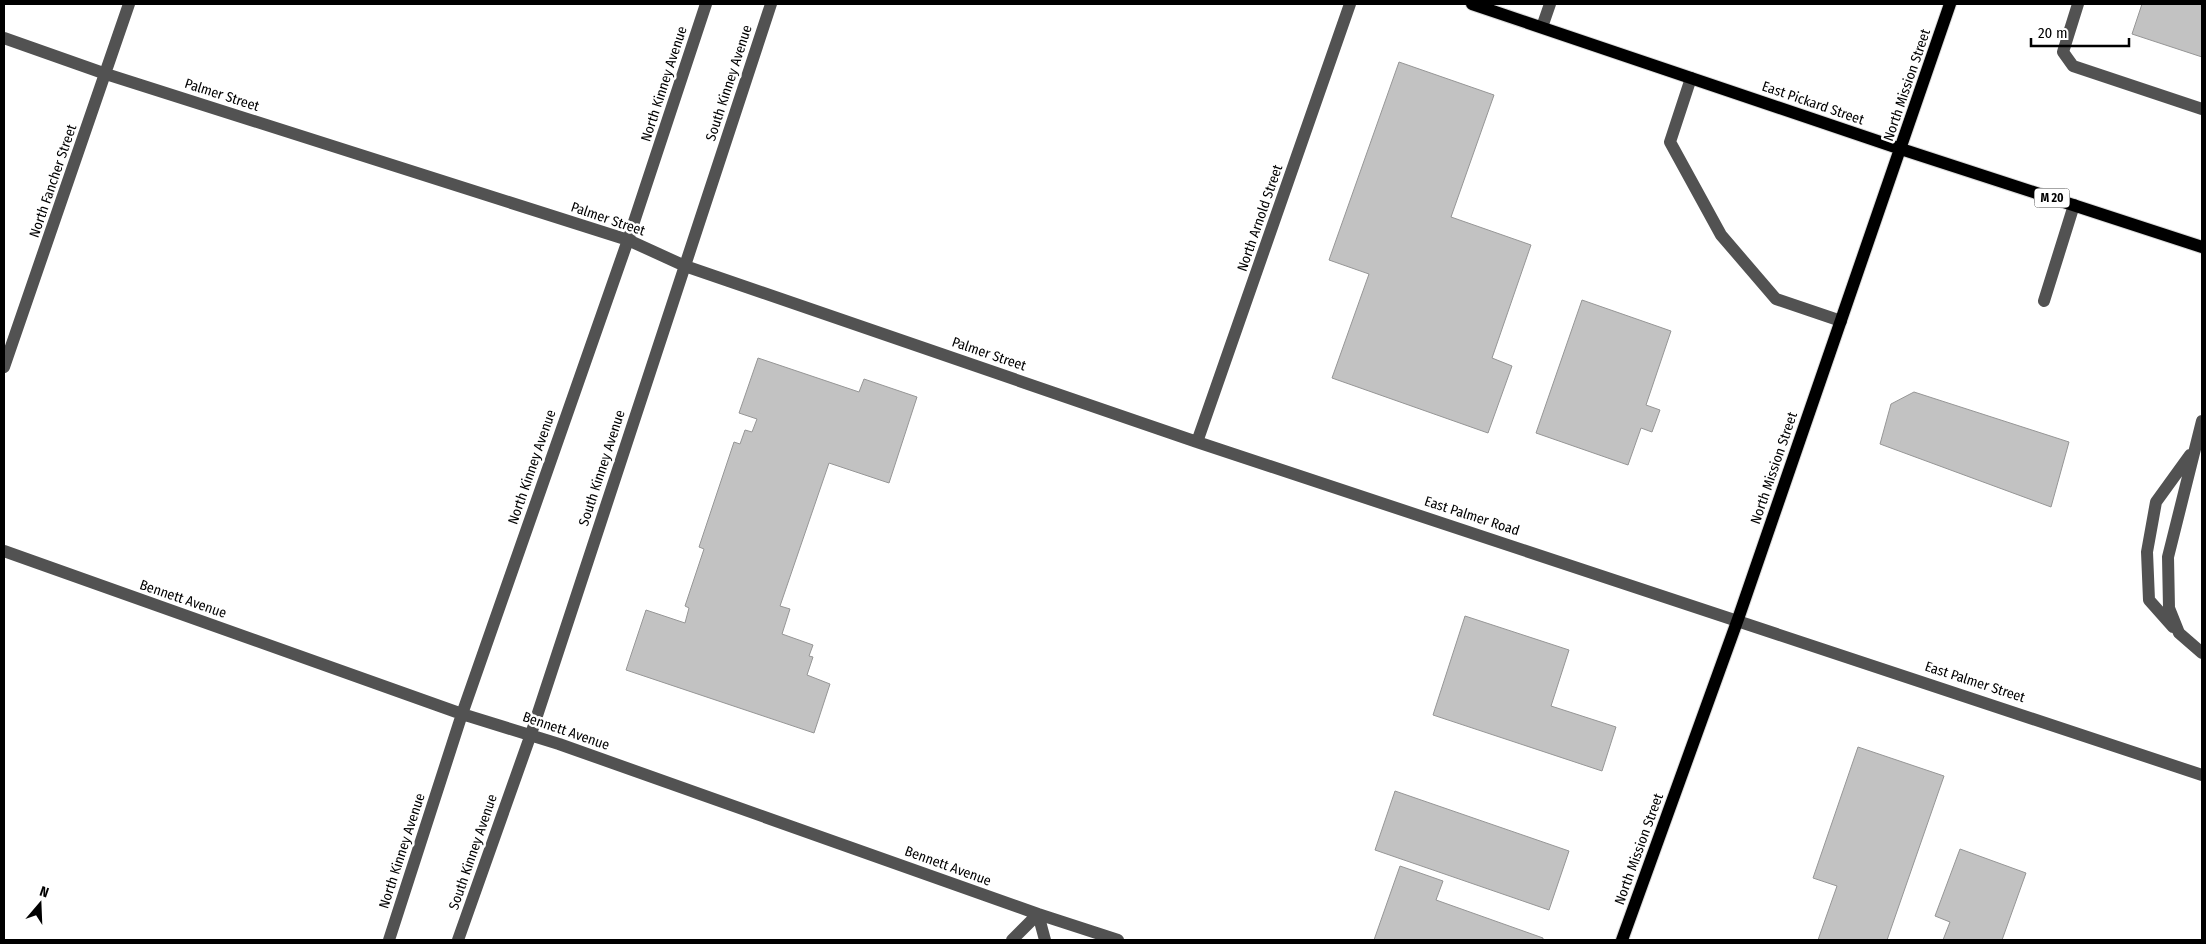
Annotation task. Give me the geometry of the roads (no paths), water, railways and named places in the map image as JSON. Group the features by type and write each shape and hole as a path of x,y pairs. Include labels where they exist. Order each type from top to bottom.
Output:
{"main road":[{"name":"East Pickard Street","path":"1472,4 1901,149 2202,247"},
{"name":"North Mission Street","path":"1622,940 1738,619 1950,4"}],"street":[{"name":"North Fancher Street","path":"4,367 129,4"},
{"name":"North Kinney Avenue","path":"389,940 462,714 628,240 706,4"},
{"name":"South Kinney Avenue","path":"458,940 531,734 771,4"},
{"name":"North Arnold Street","path":"1198,442 1350,4"},
{"path":"1542,27 1550,4"},
{"path":"2078,4 2063,52 2073,66 2202,109"},
{"name":"Palmer Street","path":"4,38 106,74 628,240 685,266 1198,442"},
{"path":"1692,78 1670,142 1721,235 1776,299 1841,321"},
{"path":"2044,301 2074,205"},
{"path":"2179,633 2169,608 2168,557 2202,421"},
{"name":"East Palmer Road","path":"1198,442 1738,619"},
{"path":"2193,451 2156,502 2148,552 2149,600 2179,633 2202,653"},
{"name":"Bennett Avenue","path":"4,552 462,714 531,734 1038,914 1118,940"},
{"name":"East Palmer Street","path":"1738,619 2202,774"},
{"path":"1012,940 1038,914 1045,940"}]}
